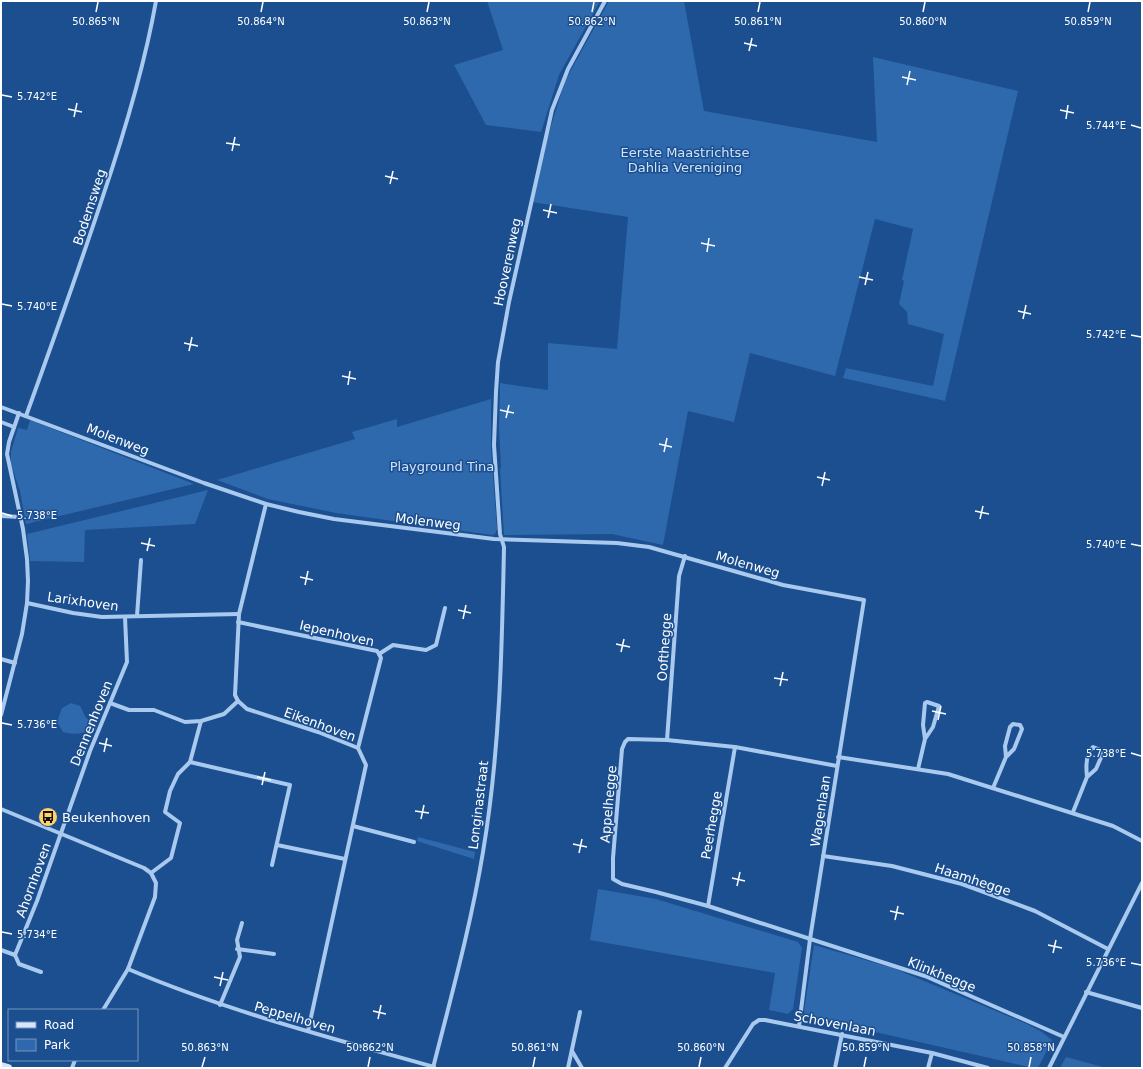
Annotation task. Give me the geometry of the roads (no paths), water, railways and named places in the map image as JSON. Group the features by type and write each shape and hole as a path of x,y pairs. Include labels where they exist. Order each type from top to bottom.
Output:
{"street":[{"name":"Bodemsweg","path":"26,416 78,273 135,98 146,55 156,1"},
{"name":"Hooverenweg","path":"502,540 496,486 494,427 498,362 509,302 552,110 568,69 605,1"},
{"name":"Molenweg","path":"1,406 204,483 266,504 334,519 502,540 623,544 655,548 783,585 864,600"},
{"path":"1,716 15,663 27,603 27,559 20,517 7,460 9,442 19,413"},
{"path":"1,422 14,427"},
{"path":"110,703 129,710 154,710 185,722 201,721 224,714 238,701 235,695 239,614 266,504"},
{"path":"1,516 20,517"},
{"name":"Longinastraat","path":"433,1067 467,928 482,856 490,806 496,746 502,647 504,547 502,540"},
{"name":"Oofthegge","path":"667,740 679,576 685,556"},
{"name":"Larixhoven","path":"137,616 141,560"},
{"name":"Wagenlaan","path":"799,1026 810,938 864,600"},
{"name":"Larixhoven","path":"27,603 73,613 102,617 239,614"},
{"name":"Iepenhoven","path":"238,622 377,651 379,654 393,645 426,650 436,646 445,608"},
{"name":"Dennenhoven","path":"61,834 90,751 127,662 125,617"},
{"path":"358,748 381,658 379,654"},
{"path":"1,659 15,663"},
{"name":"Eikenhoven","path":"238,701 247,708 318,732 358,748 366,764 308,1031"},
{"path":"918,768 925,739 932,727 939,706 927,702 925,703 923,725 925,739"},
{"path":"151,874 171,858 180,823 165,812 170,791 178,774 190,762 201,721"},
{"path":"994,788 1006,757 1014,749 1022,729 1020,726 1013,724 1010,727 1005,746 1006,757"},
{"name":"Appelhegge","path":"810,938 708,906 622,884 614,879 613,858 623,745 628,739 634,737 667,740 735,747 837,766"},
{"name":"Peerhegge","path":"708,906 735,747"},
{"path":"1073,812 1087,777 1096,769 1104,753 1101,750 1092,747 1090,749 1085,766 1087,777"},
{"path":"838,757 918,768 948,774 1073,812 1113,826 1142,841"},
{"path":"190,762 290,785 272,865"},
{"path":"1,809 144,868 151,874 156,883 155,897 128,970 104,1009"},
{"path":"353,826 414,842"},
{"name":"Ahornhoven","path":"15,955 61,834"},
{"path":"277,844 346,859"},
{"name":"Haamhegge","path":"823,856 892,866 962,884 1035,911 1108,948"},
{"path":"1049,1068 1108,948 1140,892 1142,883"},
{"path":"220,1005 240,957 237,949 237,940 242,923"},
{"name":"Klinkhegge","path":"810,938 925,976 1064,1038"},
{"path":"237,949 274,954"},
{"path":"1,950 15,955 19,964 42,972"},
{"name":"Peppelhoven","path":"128,970 170,988 220,1005 433,1067"},
{"path":"1086,992 1142,1008"},
{"path":"568,1068 580,1012"},
{"name":"Schovenlaan","path":"725,1068 753,1024 759,1020 842,1034 932,1053 988,1068"},
{"path":"835,1068 842,1034"},
{"path":"572,1051 582,1068"},
{"path":"928,1068 932,1053"},
{"path":"1,1066 8,1068"}],"place":[{"name":"Beukenhoven","path":"48,817"}],"park label":[{"name":"Eerste Maastrichtse Dahlia Vereniging","path":"685,160"},
{"name":"Playground Tina","path":"442,466"}]}
